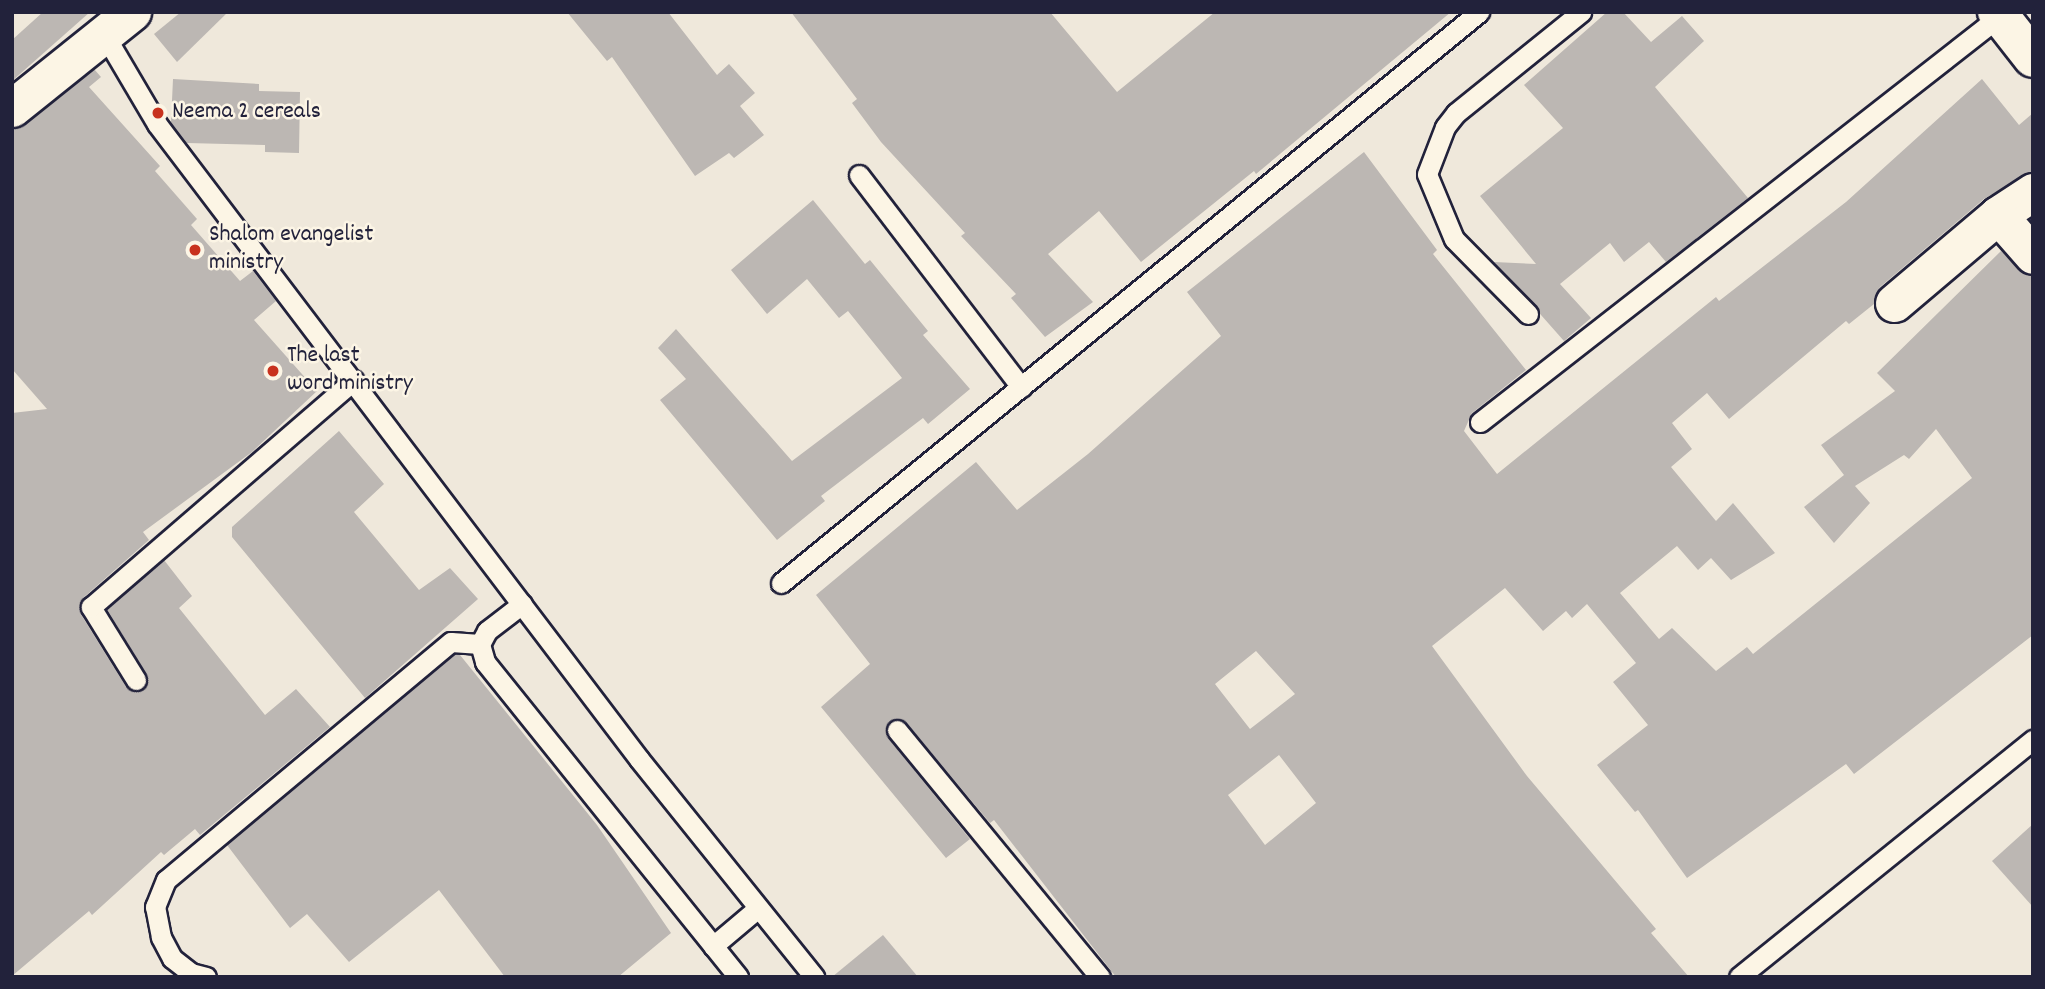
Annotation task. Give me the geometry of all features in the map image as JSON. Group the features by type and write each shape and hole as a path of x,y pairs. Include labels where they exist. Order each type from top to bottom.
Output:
{"street":[{"path":"1998,14 2033,58"},
{"path":"12,108 118,23"},
{"path":"1894,303 1998,215 2033,192"},
{"path":"1998,215 2033,255"}],"lane":[{"path":"781,583 1479,12"},
{"path":"1528,314 1454,239 1426,174 1445,127 1456,113 1581,12"},
{"path":"1480,422 1998,14"},
{"path":"118,23 157,124 522,604 814,977"},
{"path":"859,175 1021,387"},
{"path":"136,680 91,607 354,380"},
{"path":"522,604 487,631 480,644 485,662 738,977"},
{"path":"206,977 191,973 172,958 161,937 155,907 166,880 451,642 480,644"},
{"path":"897,730 1100,977"},
{"path":"1739,977 2033,740"},
{"path":"713,946 758,908"}],"building":[{"path":"43,12 90,12 12,81 12,40"},
{"path":"181,12 228,12 177,62 154,34"},
{"path":"567,12 668,12 717,75 729,64 755,93 740,106 764,135 734,158 729,153 695,176 612,57 607,61"},
{"path":"791,12 1050,12 1117,92 1215,12 1451,12 1256,174 1254,171 1141,262 1099,211 1048,254 1093,302 1045,337 1011,298 1016,294 961,236 965,233 881,142 852,103 857,99"},
{"path":"1607,12 1623,12 1651,42 1682,16 1704,41 1655,87 1748,198 1666,262 1649,242 1624,262 1610,243 1560,284 1591,318 1564,341 1494,262 1536,264 1480,196 1563,128 1524,85"},
{"path":"94,69 101,77 89,87 160,166 155,171 197,219 191,225 240,281 253,271 276,301 254,320 317,391 252,452 143,532 149,540 83,598 80,613 126,687 143,690 146,674 107,609 164,560 192,596 179,608 265,715 296,689 330,727 200,835 195,829 164,855 161,852 92,915 89,911 12,976 12,413 47,409 12,369 12,129 25,124"},
{"path":"173,79 259,84 259,91 300,92 299,153 265,152 265,145 187,143 171,122"},
{"path":"1982,79 2019,125 2033,113 2033,171 1984,199 1880,287 1874,304 1849,324 1846,321 1729,419 1707,393 1672,423 1692,449 1671,467 1716,521 1733,503 1775,553 1731,580 1711,558 1698,570 1677,546 1620,593 1659,639 1672,628 1716,671 1747,647 1753,654 1972,478 1936,429 1909,459 1904,455 1855,486 1870,503 1834,543 1804,507 1844,475 1821,445 1895,391 1877,373 2001,251 2018,269 2033,275 2033,635 1854,774 1846,764 1687,878 1638,810 1635,812 1597,765 1648,725 1613,682 1636,663 1587,604 1572,618 1566,611 1543,631 1505,588 1432,646 1527,776 1656,929 1651,933 1689,977 1116,977 994,820 990,823 906,722 889,721 887,737 970,839 946,858 821,707 870,664 816,595 976,462 1017,510 1088,454 1221,336 1187,292 1364,152 1437,250 1433,254 1526,370 1472,413 1464,431 1497,474 1716,297 1719,301 1846,202","holes":["1256,651 1295,694 1250,729 1215,684","1279,755 1316,803 1265,845 1228,795"]},
{"path":"813,200 865,264 870,260 928,331 923,335 970,389 928,424 923,418 821,496 825,501 777,540 660,400 686,379 658,348 676,329 792,461 902,378 848,311 839,318 807,279 767,314 731,270"},
{"path":"339,431 384,484 354,512 419,590 450,568 478,599 365,698 232,537 232,527"},
{"path":"455,655 460,655 597,825 671,933 618,977 505,977 439,890 349,962 307,914 290,928 227,845"},
{"path":"2033,824 2033,907 1992,861"},
{"path":"883,935 918,977 832,977"}],"place":[{"name":"Neema 2 cereals","path":"158,113"},
{"name":"Shalom evangelist ministry","path":"195,250"},
{"name":"The last word ministry","path":"273,371"}]}
